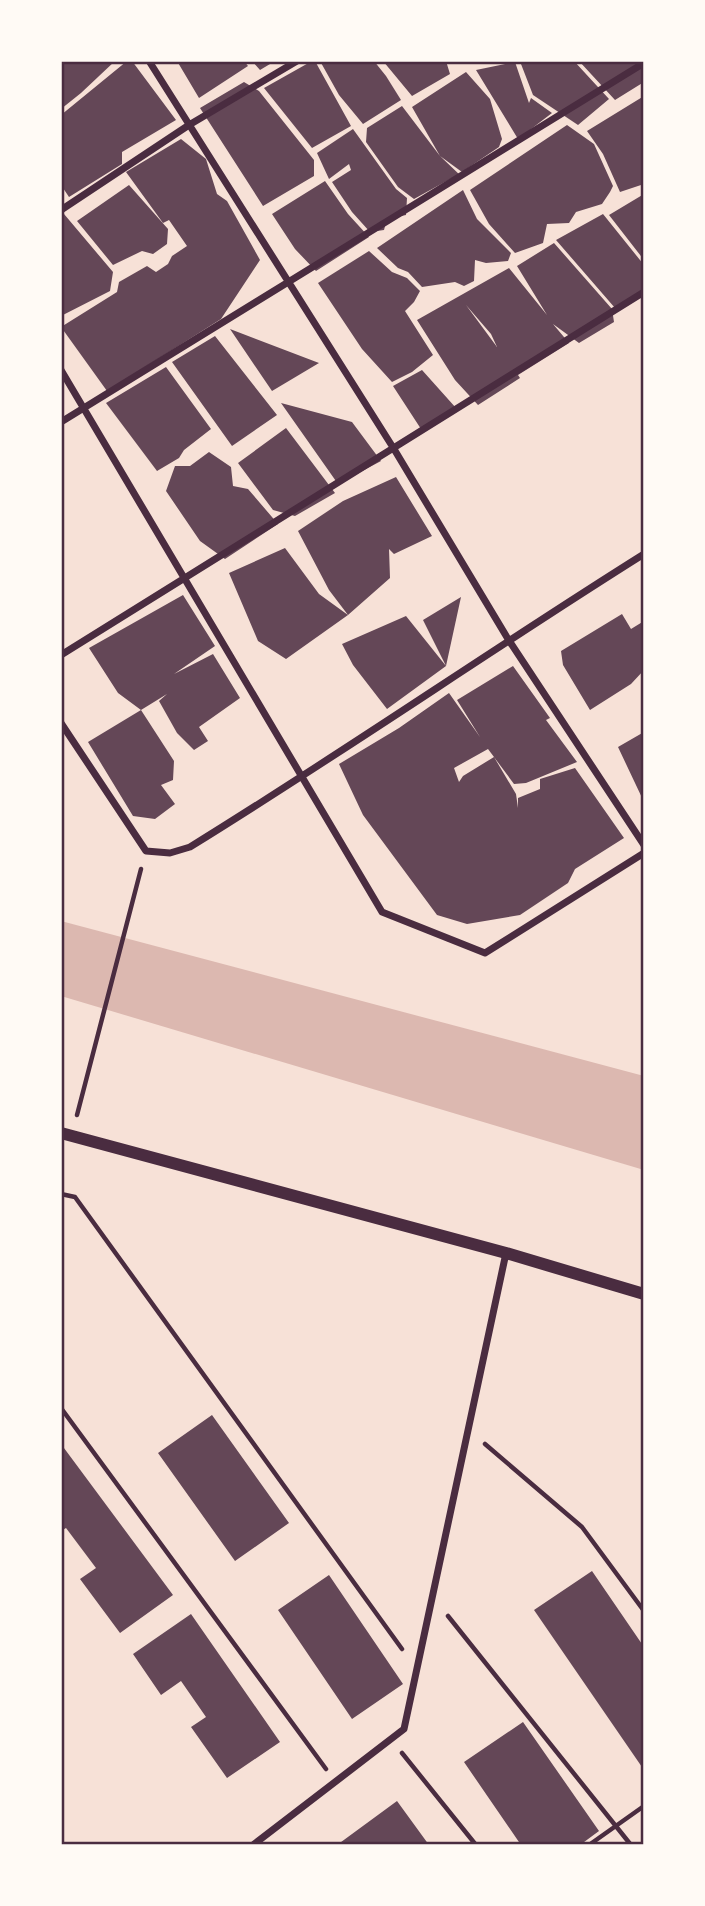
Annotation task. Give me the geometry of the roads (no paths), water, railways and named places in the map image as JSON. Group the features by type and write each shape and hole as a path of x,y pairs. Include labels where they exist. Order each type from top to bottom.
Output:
{"street":[{"path":"149,61 394,449 508,639 644,845"},
{"path":"61,209 189,125 297,61"},
{"path":"61,422 644,63"},
{"path":"61,655 644,292"},
{"path":"61,370 382,912 485,953 644,853"},
{"path":"61,723 146,851 170,853 190,847 302,778 508,639 644,554"},
{"path":"66,1135 506,1253 644,1294"},
{"path":"253,1845 404,1729 506,1253"}]}
